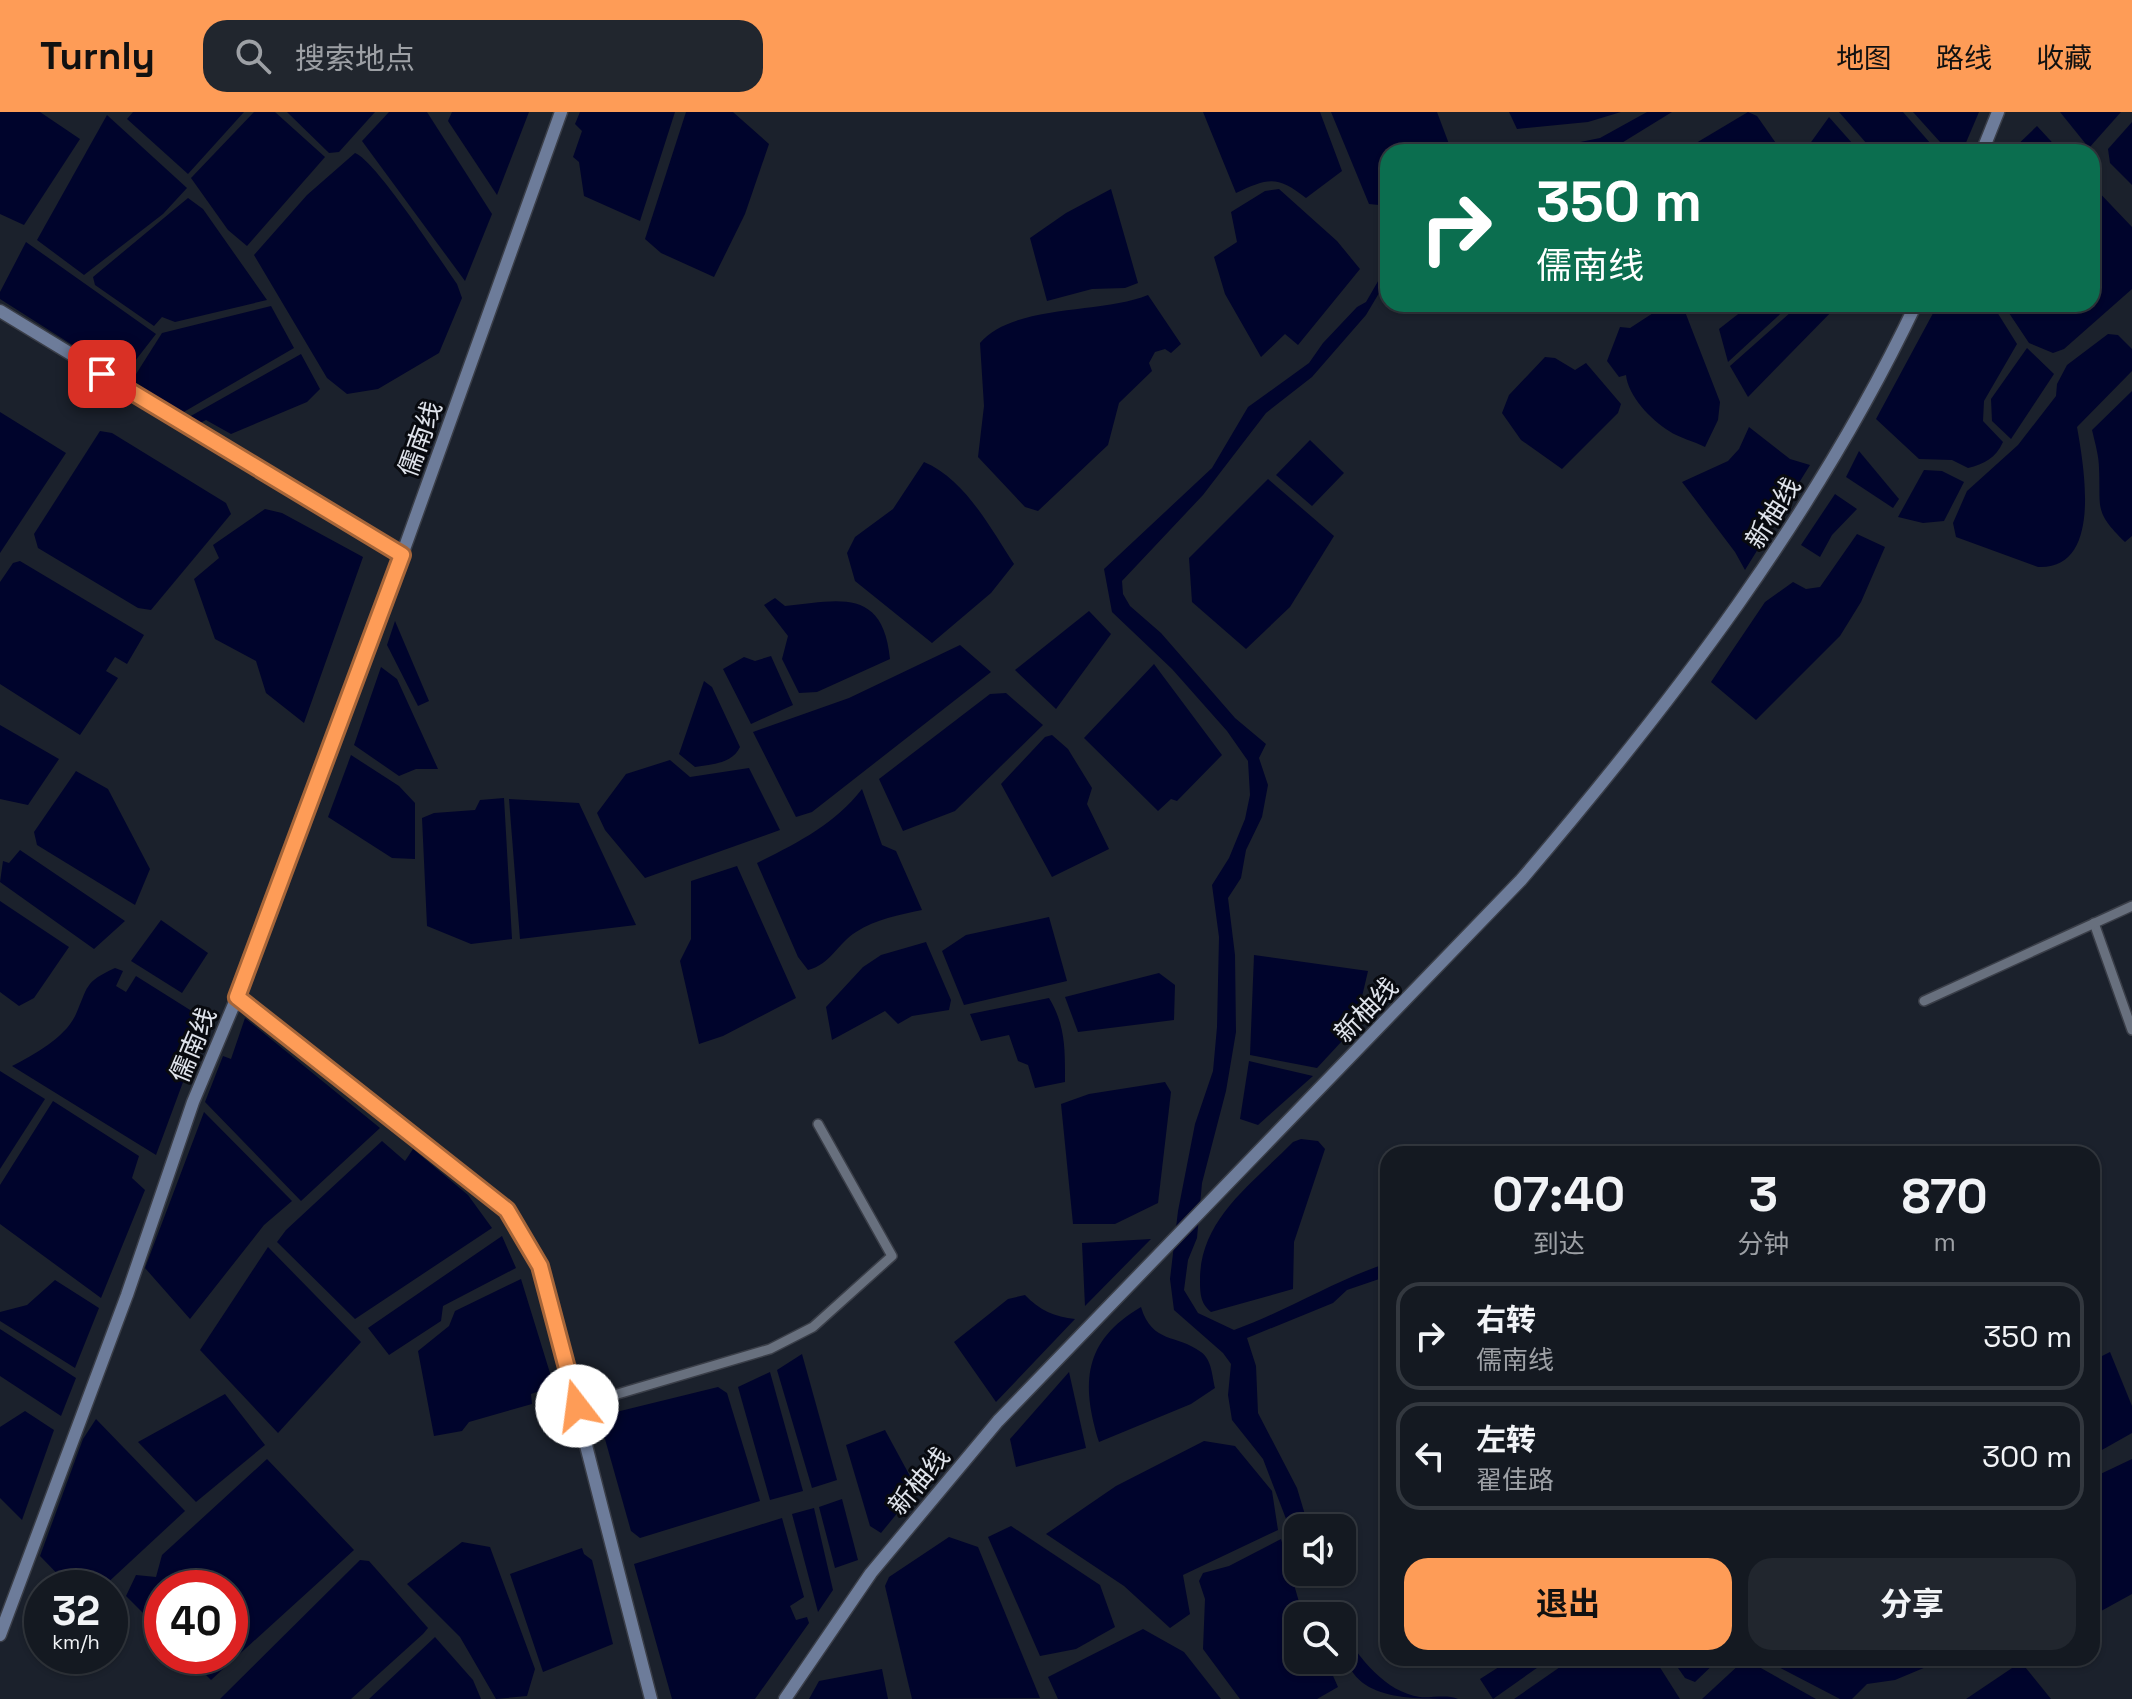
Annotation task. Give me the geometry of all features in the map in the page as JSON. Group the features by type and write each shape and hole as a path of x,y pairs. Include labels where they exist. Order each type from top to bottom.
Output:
{"street":[{"name":"儒南线","path":"0,1635 127,1295 193,1102 237,997 402,555 561,112"},
{"path":"1985,144 1998,112"},
{"path":"0,311 402,555"},
{"name":"新柚线","path":"785,1699 871,1573 998,1421 1511,891 1606,780 1669,702 1760,574 1843,442 1912,312"},
{"path":"1924,1001 2132,906"},
{"path":"2094,923 2132,1030"},
{"path":"237,997 507,1210 540,1266 651,1699"},
{"path":"577,1406 770,1349 813,1327 892,1256 818,1124"}],"water":[{"path":"0,112 40,112 80,139 24,225 0,214"},
{"path":"133,112 244,112 188,174 127,119"},
{"path":"254,112 275,112 325,157 247,246 228,230 191,178"},
{"path":"287,112 375,112 339,152 329,153"},
{"path":"389,112 427,112 492,214 465,281 362,141"},
{"path":"452,112 529,112 497,195 448,121"},
{"path":"580,112 675,112 640,221 584,196 579,162 573,157 582,131 575,124"},
{"path":"686,112 733,112 769,144 745,214 714,277 661,253 645,239"},
{"path":"1203,112 1320,112 1342,171 1306,198 1287,185 1272,181 1236,193"},
{"path":"1331,112 1437,112 1449,144 1380,144 1380,207 1369,204"},
{"path":"1509,112 1621,112 1588,122 1517,129"},
{"path":"1647,112 1672,112 1620,144 1570,144 1600,138"},
{"path":"1748,112 1757,116 1776,144 1694,144"},
{"path":"1839,112 1903,112 1931,144 1867,144"},
{"path":"1913,112 1979,112 1965,144 1942,144"},
{"path":"2060,112 2121,112 2093,144 2086,144"},
{"path":"107,115 187,188 163,214 84,275 37,240"},
{"path":"1829,117 1853,144 1810,144"},
{"path":"2132,122 2132,185 2110,163 2108,149"},
{"path":"2037,126 2054,144 2018,144"},
{"path":"355,153 377,173 408,212 457,284 462,298 439,353 378,389 347,394 327,378 254,255 307,195"},
{"path":"1111,189 1138,283 1125,288 1092,289 1047,301 1030,238 1066,213"},
{"path":"1279,189 1337,241 1360,269 1298,345 1285,334 1261,357 1225,294 1214,257 1237,242 1231,212 1265,191"},
{"path":"2100,193 2132,227 2132,289 2064,349 2053,353 2029,343 2008,312 2100,312"},
{"path":"188,198 203,209 267,300 175,322 162,317 154,326 95,285 93,277"},
{"path":"26,242 156,334 128,370 113,362 104,365 0,299 0,292"},
{"path":"1380,278 1380,291 1366,315 1312,377 1266,413 1203,495 1122,581 1123,594 1130,606 1161,633 1235,718 1266,744 1259,758 1268,785 1262,817 1246,850 1241,878 1228,898 1235,955 1236,1032 1226,1091 1202,1183 1197,1238 1188,1260 1184,1290 1198,1313 1234,1330 1380,1266 1380,1279 1347,1290 1333,1303 1247,1338 1256,1366 1258,1413 1297,1488 1305,1514 1284,1514 1263,1459 1232,1420 1228,1395 1231,1364 1223,1353 1174,1310 1170,1279 1178,1211 1195,1124 1213,1071 1219,937 1212,885 1229,858 1245,819 1250,795 1248,761 1227,731 1172,669 1112,612 1104,569 1212,468 1248,407 1309,363 1357,307 1366,302"},
{"path":"1148,295 1181,344 1171,353 1165,349 1155,352 1149,363 1152,371 1119,403 1108,445 1038,511 1025,507 978,457 984,406 980,343 1013,322"},
{"path":"271,306 294,348 182,413 131,382 162,333"},
{"path":"1655,312 1685,312 1720,402 1718,420 1705,447 1655,421 1636,399 1626,375 1619,377 1607,361 1620,327 1630,328"},
{"path":"1741,312 1782,312 1728,362 1719,329"},
{"path":"1791,312 1831,312 1748,397 1730,366"},
{"path":"1934,312 1997,312 2017,344 1984,401 1983,421 2003,442 1989,460 1968,468 1952,460 1919,459 1876,419"},
{"path":"2108,334 2118,335 2132,349 2132,371 2077,427 2085,490 2081,535 2072,552 2059,563 2038,567 1956,537 1953,523 1967,491 2018,445 2056,396 2057,384 2067,365"},
{"path":"2027,348 2054,374 2011,439 1992,421 1991,399"},
{"path":"301,354 320,389 307,402 231,434 206,420 200,423 189,417"},
{"path":"1545,357 1555,358 1575,370 1586,363 1621,404 1618,413 1562,469 1521,440 1502,413 1509,395"},
{"path":"2132,391 2132,536 2125,542 2103,516 2092,430"},
{"path":"0,412 66,453 0,553"},
{"path":"1749,427 1790,459 1810,465 1745,570 1682,482 1728,461 1739,449"},
{"path":"100,431 112,433 226,503 231,514 151,610 138,608 38,548 34,534"},
{"path":"1310,440 1344,473 1312,506 1276,475"},
{"path":"1859,451 1899,499 1893,508 1846,477"},
{"path":"924,462 952,480 964,493 1014,564 991,593 932,643 855,581 847,553 855,537 893,509"},
{"path":"1924,470 1942,471 1964,482 1944,521 1923,523 1898,517"},
{"path":"1268,479 1334,536 1290,607 1246,649 1192,602 1189,558"},
{"path":"1835,494 1857,509 1832,535 1820,557 1801,545"},
{"path":"265,509 282,513 363,557 304,723 266,693 256,661 215,639 194,579 219,558 213,545"},
{"path":"1857,534 1885,547 1861,602 1840,636 1756,720 1711,682 1765,602 1793,582 1806,589 1820,587"},
{"path":"20,561 144,635 127,664 115,657 106,671 118,678 80,735 0,684 0,582 13,563"},
{"path":"775,598 785,606 839,601 867,609 878,619 886,636 890,659 817,692 799,693 782,659 788,636 764,605"},
{"path":"1089,611 1111,634 1056,709 1015,670"},
{"path":"395,621 429,701 418,706 387,645"},
{"path":"960,645 991,672 812,812 796,817 753,732 849,698"},
{"path":"771,656 793,705 751,724 723,669 744,657 755,661"},
{"path":"1154,664 1222,755 1177,801 1171,799 1158,811 1084,738"},
{"path":"381,667 397,679 438,769 416,769 399,776 354,745"},
{"path":"704,681 712,687 740,747 727,760 695,767 679,754"},
{"path":"1006,693 1043,725 955,811 903,831 879,779 990,694"},
{"path":"0,725 59,759 28,805 0,799"},
{"path":"1052,735 1068,749 1092,788 1087,804 1109,849 1052,877 1001,784 1045,737"},
{"path":"351,755 399,786 415,803 415,859 392,858 328,817"},
{"path":"670,760 690,777 749,768 780,830 645,878 605,830 597,813 626,774"},
{"path":"76,771 108,789 150,869 135,905 37,845 34,832"},
{"path":"862,789 882,845 896,851 922,910 888,918 864,928 849,937 823,963 808,970 798,957 757,863 827,823"},
{"path":"504,798 512,939 471,944 427,926 422,818 434,813 475,810 480,800"},
{"path":"509,799 579,803 636,925 520,939"},
{"path":"20,850 125,921 94,949 0,882 3,861 9,863"},
{"path":"737,866 796,998 723,1036 699,1044 680,961 691,939 691,881"},
{"path":"0,901 69,947 34,998 19,1006 0,992"},
{"path":"1049,917 1067,981 964,1005 942,951 966,935"},
{"path":"161,920 208,953 182,993 131,961"},
{"path":"926,942 951,1000 949,1010 912,1016 898,1024 885,1011 832,1040 826,1007 863,967 881,955"},
{"path":"1254,955 1368,971 1355,1027 1317,1068 1250,1055"},
{"path":"115,968 123,971 116,986 126,992 136,976 206,1020 156,1155 12,1066 57,1038 76,1014 88,986"},
{"path":"1159,973 1175,985 1174,1020 1078,1032 1065,997"},
{"path":"1049,998 1062,1029 1065,1082 1035,1088 1028,1065 1018,1061 1009,1035 981,1041 970,1014"},
{"path":"245,1018 380,1128 301,1201 205,1102 223,1056 231,1059"},
{"path":"1249,1061 1313,1076 1258,1125 1240,1119"},
{"path":"0,1071 45,1099 0,1169"},
{"path":"1165,1082 1171,1092 1158,1203 1115,1224 1073,1224 1061,1104 1089,1094"},
{"path":"53,1101 139,1156 132,1178 145,1190 101,1298 0,1224 0,1185"},
{"path":"204,1112 292,1201 264,1225 190,1319 145,1268"},
{"path":"1301,1139 1318,1141 1325,1149 1294,1242 1293,1289 1211,1312 1203,1301 1200,1283 1209,1237 1219,1219 1246,1187 1293,1142"},
{"path":"382,1141 405,1161 413,1149 468,1195 492,1228 355,1319 277,1242 286,1230"},
{"path":"502,1236 516,1268 443,1306 441,1321 389,1355 368,1328"},
{"path":"1151,1239 1085,1306 1082,1243"},
{"path":"268,1247 361,1342 278,1433 200,1350"},
{"path":"521,1279 554,1386 531,1394 532,1404 469,1422 462,1431 434,1436 418,1351 449,1326 455,1311"},
{"path":"55,1280 99,1308 75,1368 0,1321 0,1312 27,1305"},
{"path":"1025,1295 1048,1312 1075,1319 996,1402 954,1342 1008,1299"},
{"path":"1141,1307 1158,1333 1192,1346 1205,1355 1215,1388 1191,1404 1099,1442 1090,1401 1092,1365 1097,1349 1107,1334"},
{"path":"0,1329 76,1378 61,1416 0,1376"},
{"path":"2110,1352 2132,1406 2132,1433 2100,1451 2100,1357"},
{"path":"802,1354 837,1480 812,1488 777,1370"},
{"path":"770,1372 803,1491 770,1500 738,1387"},
{"path":"1069,1372 1086,1448 1016,1467 1010,1439"},
{"path":"718,1387 727,1393 760,1501 640,1538 631,1531 601,1425 608,1414"},
{"path":"225,1394 265,1445 196,1502 138,1442"},
{"path":"25,1411 54,1430 22,1520 0,1498 0,1427"},
{"path":"96,1419 185,1511 121,1570 54,1570 40,1556 83,1439"},
{"path":"885,1430 917,1489 881,1533 870,1526 846,1445"},
{"path":"1204,1441 1235,1446 1272,1491 1278,1530 1183,1575 1190,1614 1170,1628 1124,1586 1046,1534 1116,1486"},
{"path":"267,1459 354,1550 248,1646 248,1570 158,1570 162,1555"},
{"path":"2132,1459 2132,1594 2100,1612 2100,1474"},
{"path":"842,1499 858,1560 835,1568 819,1507"},
{"path":"814,1508 833,1590 818,1612 792,1514"},
{"path":"782,1518 804,1597 790,1606 796,1620 807,1617 809,1623 755,1699 672,1699 634,1564"},
{"path":"1011,1526 1100,1585 1115,1627 1076,1649 1040,1656 988,1537"},
{"path":"949,1537 978,1547 1040,1698 912,1699 885,1586 889,1577"},
{"path":"1281,1539 1284,1586 1294,1586 1299,1602 1284,1602 1284,1674 1332,1674 1338,1687 1317,1699 1240,1699 1203,1649 1205,1599 1199,1581 1203,1573 1229,1566"},
{"path":"462,1542 490,1547 535,1669 527,1696 496,1699 460,1637 407,1584"},
{"path":"582,1548 592,1560 613,1644 543,1672 510,1574"},
{"path":"360,1560 369,1561 428,1628 351,1699 220,1699"},
{"path":"136,1575 144,1576 144,1614 128,1598"},
{"path":"1143,1629 1184,1652 1221,1699 1058,1699 1048,1677"},
{"path":"435,1637 473,1680 481,1699 369,1699"},
{"path":"1356,1651 1385,1681 1407,1694 1458,1699 1414,1698 1394,1695 1362,1682 1355,1674"},
{"path":"1500,1666 1540,1666 1493,1699 1480,1679"},
{"path":"1561,1666 1659,1666 1680,1699 1514,1699"},
{"path":"1677,1666 1712,1666 1695,1682 1685,1678"},
{"path":"1738,1666 1757,1666 1816,1699 1702,1699"},
{"path":"1776,1666 1931,1666 1895,1680 1867,1684 1852,1699 1840,1699"},
{"path":"2015,1666 2024,1666 2051,1699 1966,1699"},
{"path":"882,1669 888,1699 809,1699 819,1681"}],"route":[{"path":"102,374 402,555 237,997 507,1210 540,1266 577,1406"}]}
